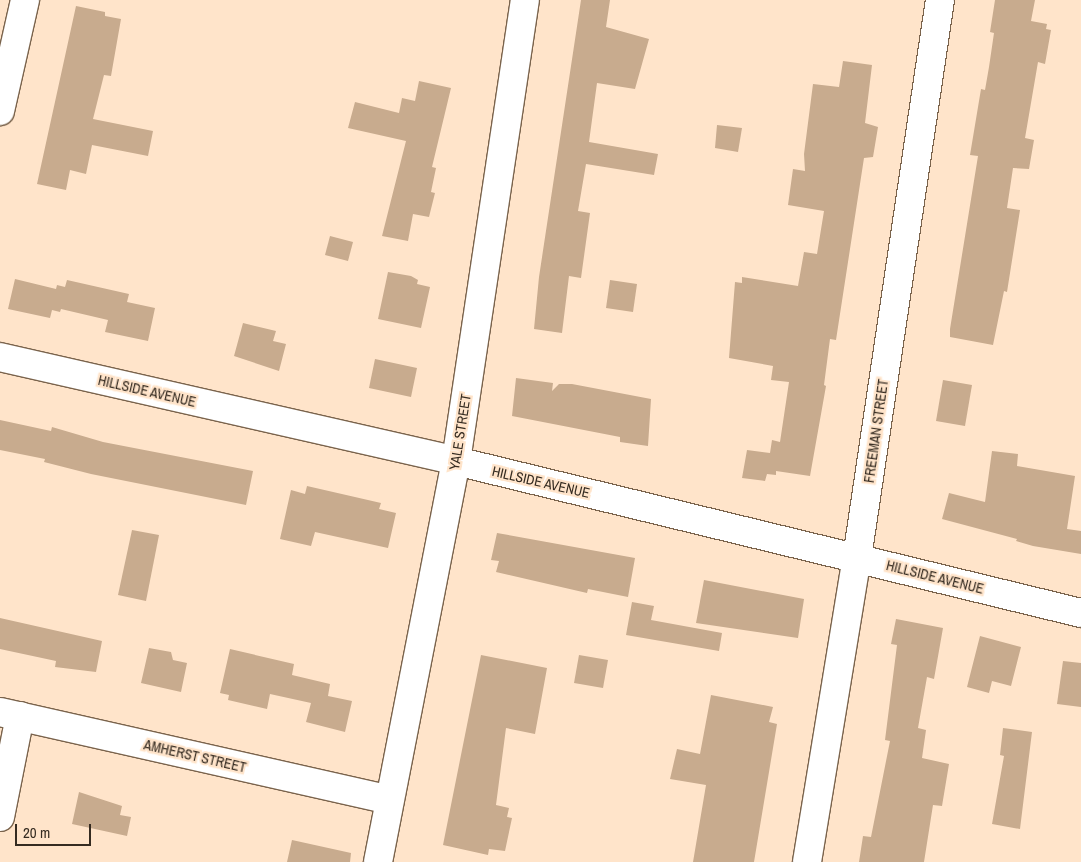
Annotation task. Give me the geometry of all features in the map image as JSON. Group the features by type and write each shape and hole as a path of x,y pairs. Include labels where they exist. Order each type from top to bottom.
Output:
{"street":[{"path":"0,111 25,0"},
{"name":"YALE STREET","path":"378,862 456,461 525,0"},
{"name":"FREEMAN STREET","path":"807,862 857,558 940,0"},
{"name":"HILLSIDE AVENUE","path":"0,357 456,461 1081,612"},
{"path":"0,817 10,714"},
{"name":"AMHERST STREET","path":"10,714 389,800"}],"building":[{"path":"581,0 610,0 606,27 649,39 635,89 597,83 589,142 658,154 654,175 586,164 578,211 590,213 581,278 569,276 562,333 534,329 539,277"},
{"path":"995,0 1035,0 1031,21 1047,24 1046,29 1051,30 1045,64 1038,62 1025,138 1034,140 1029,169 1013,168 1007,208 1020,210 1007,292 1004,291 993,345 950,337 950,329 978,156 970,155 981,89 985,90 989,67 994,33 990,32"},
{"path":"76,6 105,12 105,16 121,19 111,76 104,75 93,119 153,131 148,156 92,145 86,174 70,170 66,190 37,184"},
{"path":"843,61 872,65 865,123 878,127 873,157 864,158 836,340 830,339 824,385 826,386 810,476 776,471 776,475 767,474 765,481 742,478 747,450 770,453 772,440 780,442 789,382 771,380 773,366 729,358 735,282 742,283 742,277 798,286 804,252 817,254 824,211 788,205 793,169 805,171 804,154 813,84 839,87"},
{"path":"419,81 451,88 432,167 436,168 431,192 435,193 429,217 413,214 408,241 382,236 406,141 348,128 355,102 399,113 402,98 415,101"},
{"path":"717,125 742,128 738,152 715,148"},
{"path":"330,236 353,242 348,261 325,255"},
{"path":"388,272 411,276 418,280 417,284 430,287 421,328 378,319"},
{"path":"15,279 56,289 57,285 65,287 67,280 129,294 127,302 155,308 148,341 105,332 108,320 61,309 60,312 52,310 50,318 8,309"},
{"path":"610,280 637,284 633,312 606,308"},
{"path":"243,323 276,331 273,341 286,344 279,371 234,356"},
{"path":"375,359 417,368 411,397 369,388"},
{"path":"516,378 553,383 552,391 559,384 572,384 651,399 648,446 620,442 620,437 512,416"},
{"path":"943,380 972,385 965,426 936,421"},
{"path":"0,420 51,431 52,427 103,442 253,471 246,505 91,474 44,462 45,459 0,450"},
{"path":"992,451 1018,454 1017,466 1075,476 1067,529 1081,531 1081,554 1033,546 1016,541 1017,539 942,519 949,493 985,502"},
{"path":"307,486 381,503 379,509 396,513 388,548 315,532 311,546 280,539 291,490 305,494"},
{"path":"132,530 159,535 146,601 118,595"},
{"path":"497,533 635,558 628,597 588,589 587,593 496,572 499,561 491,560"},
{"path":"704,580 804,599 798,638 696,623"},
{"path":"632,602 654,606 651,620 722,633 719,651 626,635"},
{"path":"0,618 102,641 96,672 55,667 56,661 0,649"},
{"path":"896,619 943,628 934,679 927,677 918,728 926,730 922,758 949,764 942,806 933,805 924,862 859,862 863,836 871,837 890,741 885,740 897,645 891,644"},
{"path":"980,636 1021,647 1011,686 992,681 989,693 967,687"},
{"path":"149,648 171,652 173,660 187,663 181,692 141,683"},
{"path":"230,649 294,664 292,675 330,684 328,696 352,701 345,732 306,722 311,703 270,694 267,709 228,700 229,695 220,693"},
{"path":"481,655 547,668 535,734 506,728 496,805 509,808 507,817 512,818 505,851 489,849 488,855 443,845"},
{"path":"579,655 608,660 603,688 574,683"},
{"path":"1063,661 1081,663 1081,707 1057,704"},
{"path":"711,695 773,707 769,722 777,724 754,862 693,862 706,785 670,779 677,749 700,754"},
{"path":"1003,728 1032,732 1020,829 992,824 1004,756 1000,755"},
{"path":"79,792 122,806 120,815 131,817 127,836 72,824"},
{"path":"292,840 351,853 350,862 287,862"}]}
